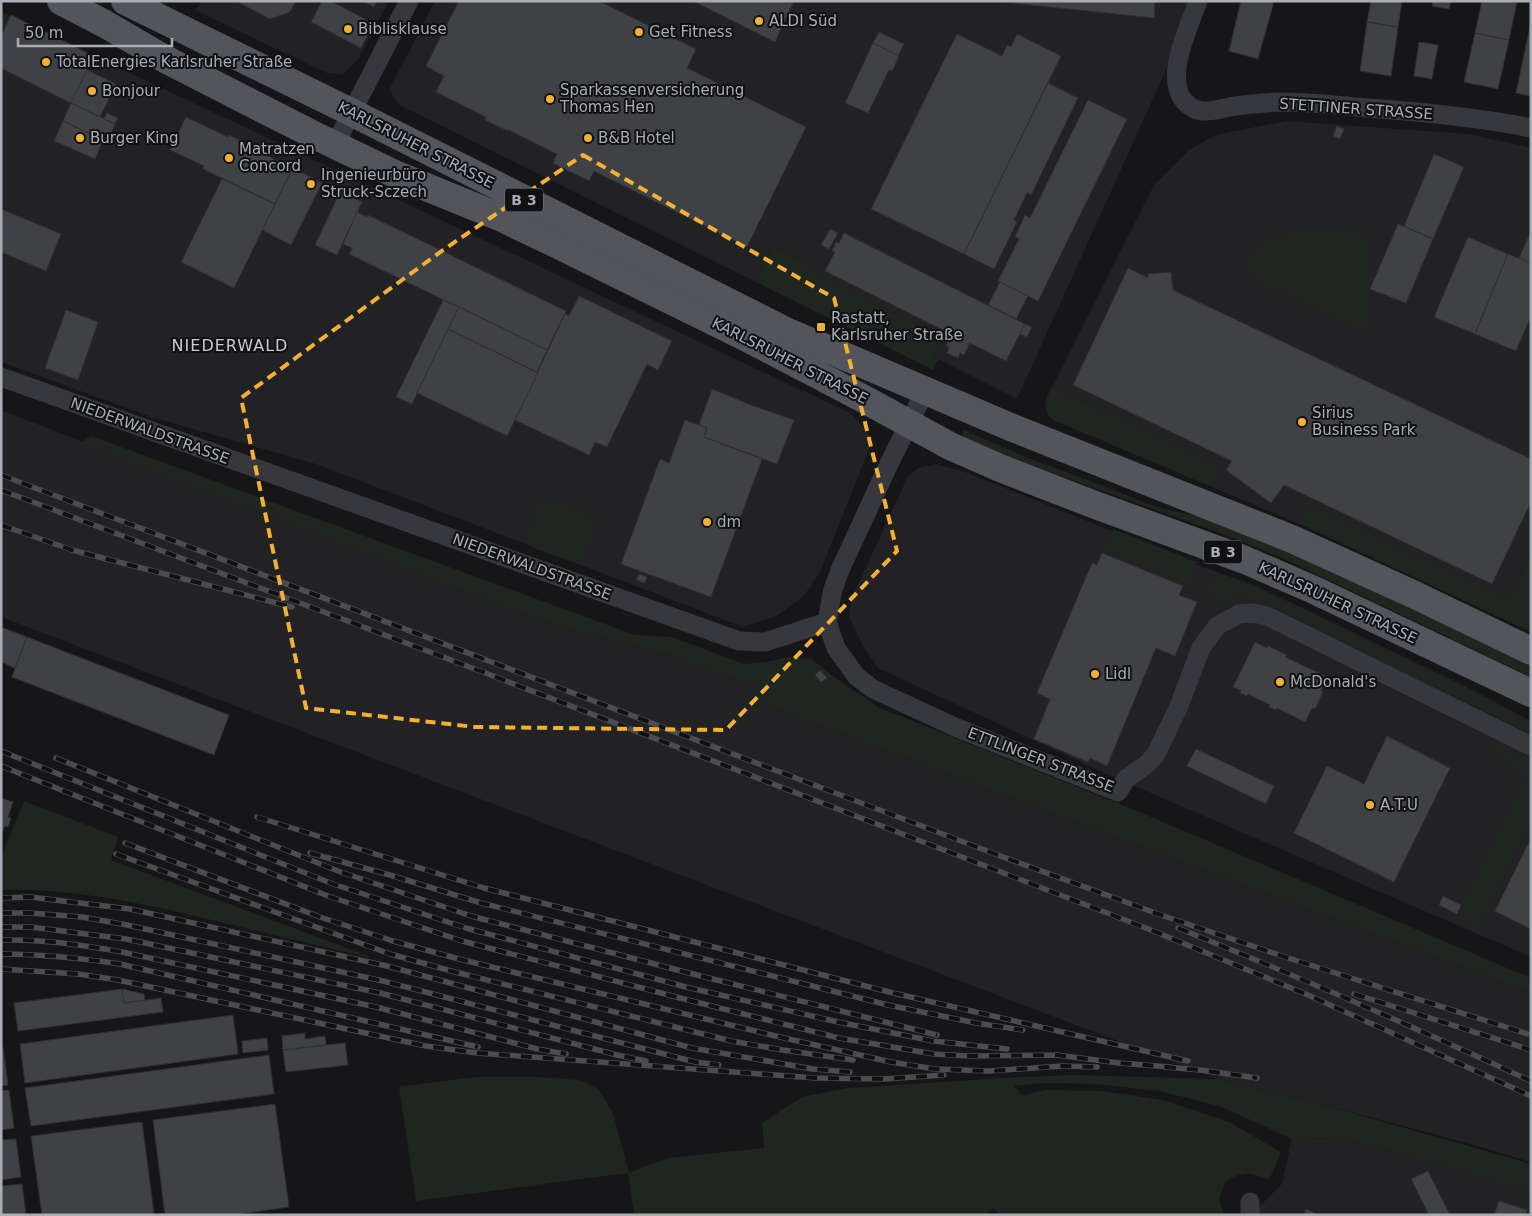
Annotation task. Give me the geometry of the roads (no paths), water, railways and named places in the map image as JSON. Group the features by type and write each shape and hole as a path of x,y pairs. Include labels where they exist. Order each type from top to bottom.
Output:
{"main road":[{"name":"KARLSRUHER STRASSE","path":"61,1 105,24 164,59 335,145 397,175 502,218 749,339 910,423 950,446 1000,468 1262,567 1531,693"},
{"name":"KARLSRUHER STRASSE","path":"125,1 351,112 790,333 1012,428 1292,539 1416,594 1531,651"}],"street":[{"path":"335,145 409,1"},
{"name":"STETTINER STRASSE","path":"1198,1 1176,70 1178,91 1191,108 1200,111 1279,102 1316,104 1403,111 1501,122 1531,128"},
{"name":"NIEDERWALDSTRASSE","path":"1,377 739,641 765,642 827,622"},
{"path":"827,622 833,589 840,570 926,391"},
{"name":"ETTLINGER STRASSE","path":"827,622 836,648 856,676 873,689 955,727 1118,792 1126,779 1147,764 1156,754 1179,706 1201,648 1216,626 1238,614 1253,613 1267,616 1531,746"}],"railway":[{"path":"1,475 1003,857 1161,915 1285,957 1531,1035"},
{"path":"1,490 488,674 1151,930 1308,995 1531,1096"},
{"path":"1,525 72,550 292,607"},
{"path":"1,751 333,884 466,928 686,987 838,1022 933,1041 1007,1049"},
{"path":"56,758 338,871 471,916 937,1035"},
{"path":"1,766 328,896 462,941 684,999 839,1038 934,1054 969,1056 1057,1055 1170,1067"},
{"path":"257,817 484,888 889,992 1188,1061"},
{"path":"125,843 320,917 393,941 459,959 784,1038 891,1062 935,1069 989,1071 1063,1066 1097,1067"},
{"path":"310,853 481,903 888,1005 976,1023 1023,1030"},
{"path":"116,854 390,954 731,1041 853,1060"},
{"path":"1,898 30,897 130,909 387,966 692,1048 813,1069 850,1072"},
{"path":"1,913 82,917 127,925 383,981 695,1062 719,1065"},
{"path":"1,927 31,927 126,939 380,993 646,1061"},
{"path":"1178,928 1355,1002 1531,1081"},
{"path":"1,940 32,940 122,952 376,1007 537,1049 566,1054"},
{"path":"1,954 60,957 120,964 478,1047"},
{"path":"1,969 78,974 118,980 426,1046 477,1053 815,1078 884,1079 944,1075"},
{"path":"1354,994 1531,1050"},
{"path":"1165,1067 1257,1078"}],"place":[{"name":"ALDI Süd","path":"759,21"},
{"name":"Biblisklause","path":"348,29"},
{"name":"Get Fitness","path":"639,32"},
{"name":"TotalEnergies Karlsruher Straße","path":"46,62"},
{"name":"Bonjour","path":"92,91"},
{"name":"Sparkassenversicherung Thomas Hen","path":"550,99"},
{"name":"Burger King","path":"80,138"},
{"name":"B&B Hotel","path":"588,138"},
{"name":"Matratzen Concord","path":"229,158"},
{"name":"Ingenieurbüro Struck-Sczech","path":"311,184"},
{"name":"Rastatt, Karlsruher Straße","path":"821,327"},
{"name":"Sirius Business Park","path":"1302,422"},
{"name":"dm","path":"707,522"},
{"name":"Lidl","path":"1095,674"},
{"name":"McDonald's","path":"1280,682"},
{"name":"A.T.U","path":"1370,805"}],"district":[{"name":"NIEDERWALD","path":"230,345"}]}
